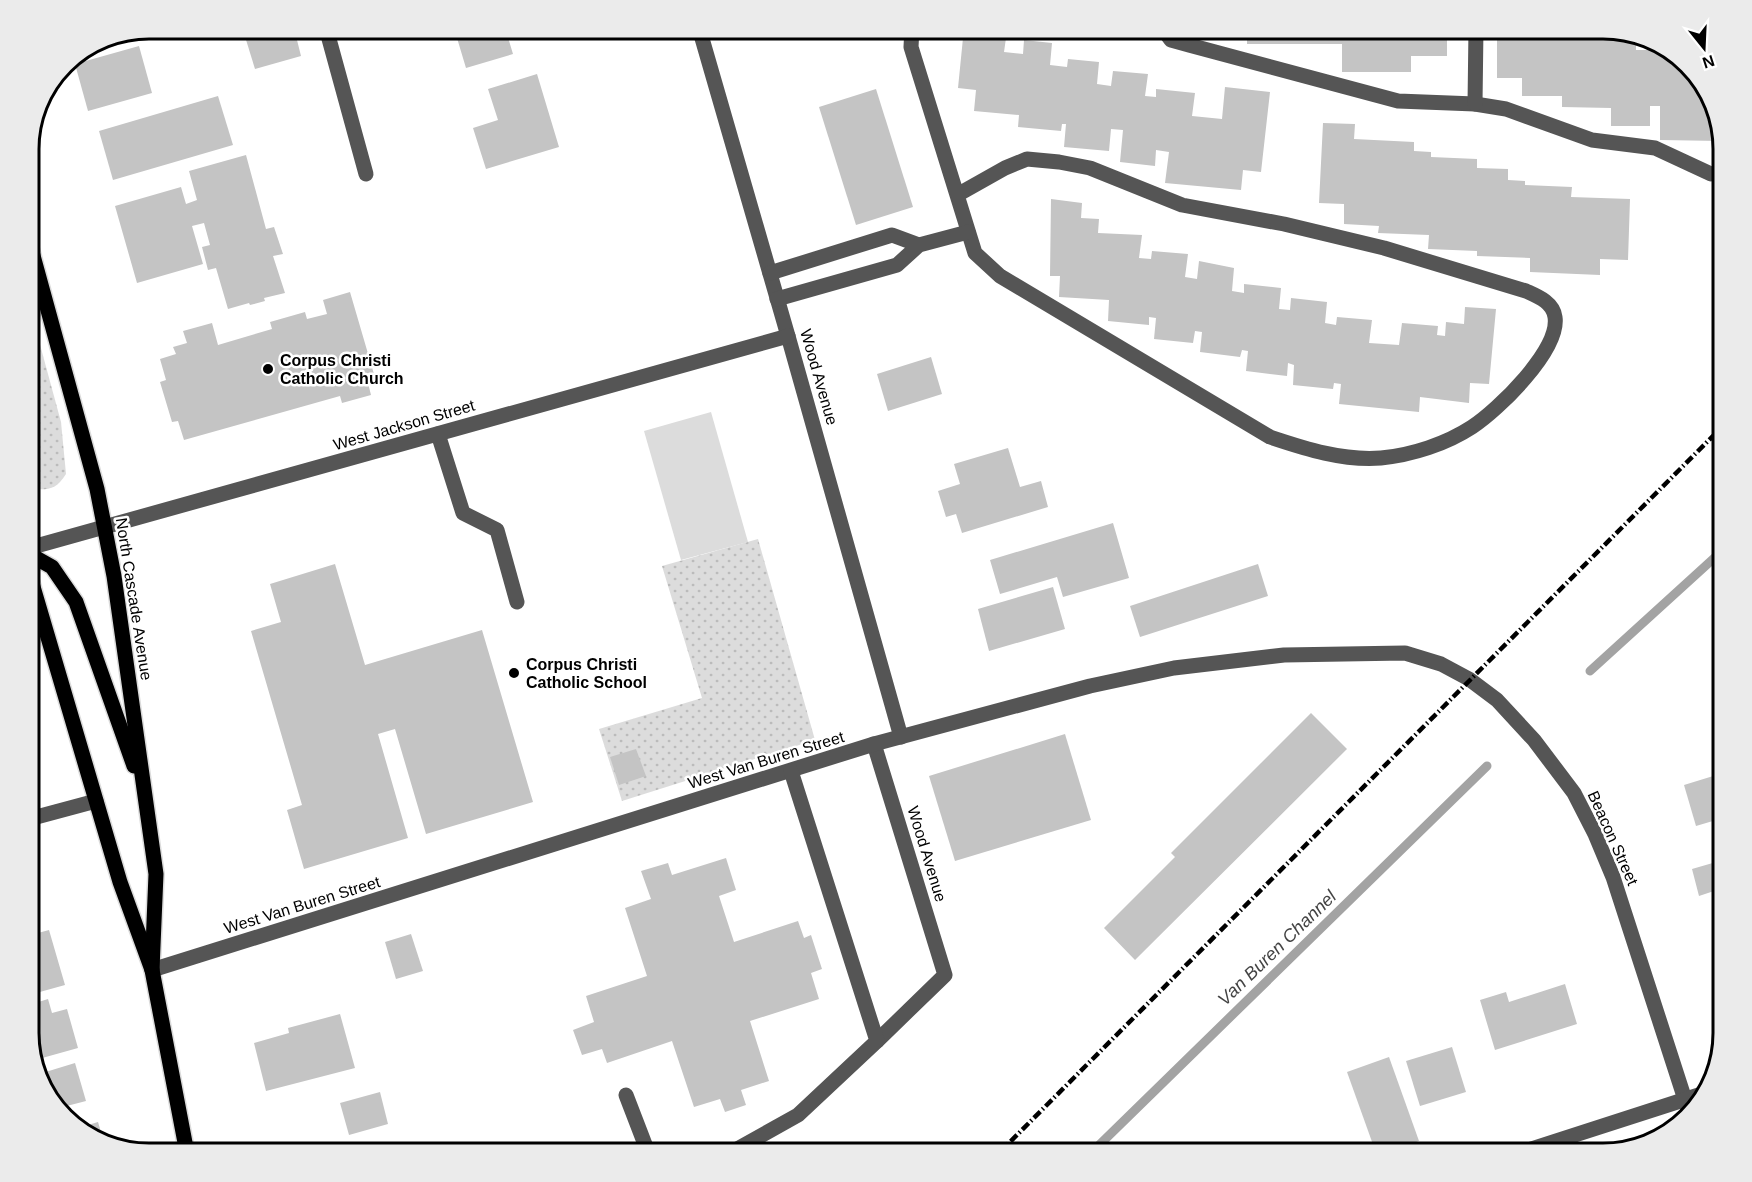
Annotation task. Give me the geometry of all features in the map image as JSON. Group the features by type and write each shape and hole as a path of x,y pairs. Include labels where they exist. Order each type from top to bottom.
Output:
{"main road":[{"name":"North Cascade Avenue","path":"39,277 97,489 114,576 156,874 152,970"},
{"path":"39,560 52,567 76,602 145,797"},
{"name":"North Cascade Avenue","path":"39,607 120,882 152,970 185,1143"}],"street":[{"path":"329,39 366,174"},
{"name":"Wood Avenue","path":"702,39 901,737"},
{"path":"911,39 911,47 975,253 1000,276 1270,438 1307,450 1345,458 1382,458 1417,451 1450,439 1473,426 1497,406 1540,362 1552,337 1555,316 1547,302 1526,291 1384,248 1284,224 1182,205 1090,168 1027,159 1005,168 957,195"},
{"path":"1170,39 1398,101 1475,104 1506,108 1592,140 1654,148 1711,174"},
{"path":"1475,104 1476,39"},
{"path":"777,299 897,265 919,245 968,232"},
{"path":"770,273 892,235 919,245"},
{"name":"West Jackson Street","path":"39,545 788,336"},
{"path":"438,434 463,513 497,530 518,602"},
{"name":"West Van Buren Street","path":"152,970 874,744 1090,686 1174,668 1284,655 1405,653"},
{"name":"Beacon Street","path":"1405,653 1442,664 1469,679 1497,700 1534,741 1574,793 1613,877 1686,1104"},
{"name":"Wood Avenue","path":"874,744 945,975 877,1041"},
{"path":"749,1143 798,1115 877,1041 791,771"},
{"path":"39,816 96,801"},
{"path":"626,1095 646,1143"},
{"path":"1558,1143 1684,1107"}],"shaded area":[{"path":"39,341 61,422 66,474 52,488 39,489"},
{"path":"711,412 748,542 681,560 644,431"},
{"path":"758,539 815,740 622,801 599,729 702,698 662,566"}],"building":[{"path":"246,39 297,39 301,56 255,69"},
{"path":"457,39 508,39 513,54 466,68"},
{"path":"963,39 1006,39 1004,52 1023,54 1024,40 1052,43 1050,65 1067,67 1068,59 1099,62 1097,84 1111,86 1113,71 1148,74 1145,96 1156,97 1156,89 1195,93 1192,116 1222,119 1225,87 1270,92 1261,172 1243,170 1241,190 1165,183 1169,152 1156,150 1155,166 1120,162 1123,130 1111,129 1109,151 1064,147 1066,124 1062,124 1061,131 1018,127 1019,115 974,111 976,90 958,88"},
{"path":"1247,39 1447,39 1447,56 1411,56 1411,72 1342,72 1342,44 1247,44"},
{"path":"1497,39 1603,39 1636,44 1636,50 1651,50 1674,65 1674,78 1687,78 1705,107 1712,141 1660,140 1660,106 1650,106 1650,126 1611,126 1611,108 1562,107 1562,96 1522,96 1522,78 1497,78"},
{"path":"139,46 152,93 88,111 76,67 82,62"},
{"path":"537,74 559,147 486,169 473,128 498,120 488,89"},
{"path":"876,89 913,207 856,225 819,107"},
{"path":"218,96 233,145 113,180 99,131"},
{"path":"1323,123 1355,124 1354,139 1414,142 1414,151 1431,152 1431,157 1477,159 1477,168 1508,169 1508,180 1525,181 1525,185 1572,187 1571,197 1630,199 1628,260 1600,259 1600,275 1530,272 1530,258 1477,256 1477,251 1428,249 1429,235 1378,233 1379,226 1344,224 1344,204 1319,203"},
{"path":"246,155 266,229 274,227 283,254 273,256 285,293 264,298 265,301 228,309 216,268 208,270 202,247 210,245 204,223 192,226 203,264 137,283 115,206 181,187 186,204 197,200 189,171"},
{"path":"1051,199 1082,203 1081,218 1099,219 1098,233 1142,235 1139,258 1151,259 1152,251 1188,254 1185,277 1197,279 1199,261 1234,268 1232,291 1244,293 1244,284 1281,288 1279,309 1290,310 1291,298 1327,302 1325,323 1336,325 1337,317 1372,320 1369,343 1399,345 1402,323 1438,326 1437,335 1445,336 1446,322 1464,324 1465,307 1496,309 1489,384 1470,383 1469,403 1420,397 1419,412 1339,404 1341,384 1334,383 1333,389 1293,385 1294,365 1288,363 1287,376 1246,371 1248,351 1242,350 1240,357 1200,352 1202,332 1195,331 1193,343 1154,339 1156,318 1149,317 1149,325 1108,321 1109,300 1059,297 1060,276 1050,276"},
{"name":"Corpus Christi Catholic Church","path":"350,292 376,381 368,383 371,395 342,403 340,396 184,440 178,421 172,422 160,382 166,380 160,359 176,354 173,347 187,343 183,331 212,323 218,345 272,329 270,322 305,312 307,319 327,314 323,300"},
{"path":"931,357 942,394 888,411 877,374"},
{"path":"1008,448 1020,487 1041,481 1048,507 962,533 956,514 946,517 938,491 960,484 954,464"},
{"path":"1113,523 1129,578 1063,597 1057,577 1000,594 990,560"},
{"path":"335,564 365,665 482,630 533,802 426,834 395,729 378,734 408,838 304,869 287,810 302,805 251,631 281,622 270,584"},
{"path":"1258,564 1268,596 1140,637 1130,606"},
{"path":"1053,587 1065,629 989,651 978,609"},
{"path":"1311,713 1347,749 1135,960 1104,928 1175,857 1171,853"},
{"path":"1065,734 1091,820 955,861 929,776"},
{"path":"636,749 646,776 619,785 610,757"},
{"path":"1713,776 1713,821 1696,826 1684,785"},
{"path":"726,858 736,890 719,896 734,942 798,921 804,938 811,935 822,969 811,973 819,999 750,1021 769,1081 741,1090 746,1105 725,1112 720,1099 694,1107 672,1041 607,1063 602,1049 582,1055 573,1030 594,1022 586,996 647,976 625,908 651,899 641,871 668,863 672,875"},
{"path":"1713,863 1713,891 1699,896 1692,869"},
{"path":"49,930 65,985 39,992 39,933"},
{"path":"411,934 423,971 396,979 385,942"},
{"path":"1565,984 1577,1024 1495,1050 1480,1000 1506,992 1509,1002"},
{"path":"48,999 52,1013 67,1009 78,1048 42,1058 39,1040 39,1002"},
{"path":"340,1014 355,1068 266,1091 254,1043 289,1033 288,1028"},
{"path":"1452,1047 1466,1092 1420,1106 1406,1061"},
{"path":"1389,1057 1419,1141 1372,1143 1347,1072"},
{"path":"75,1063 86,1101 67,1106 46,1072"},
{"path":"380,1092 388,1124 349,1135 340,1103"},
{"path":"98,1122 101,1132 89,1125"}],"waterway":[{"name":"Van Buren Channel","path":"1590,671 1713,559"},
{"name":"Van Buren Channel","path":"1101,1143 1487,766"}],"railway":[{"path":"1009,1143 1713,436"}],"place":[{"name":"Corpus Christi Catholic Church","path":"268,369"},
{"name":"Corpus Christi Catholic School","path":"514,673"}]}
